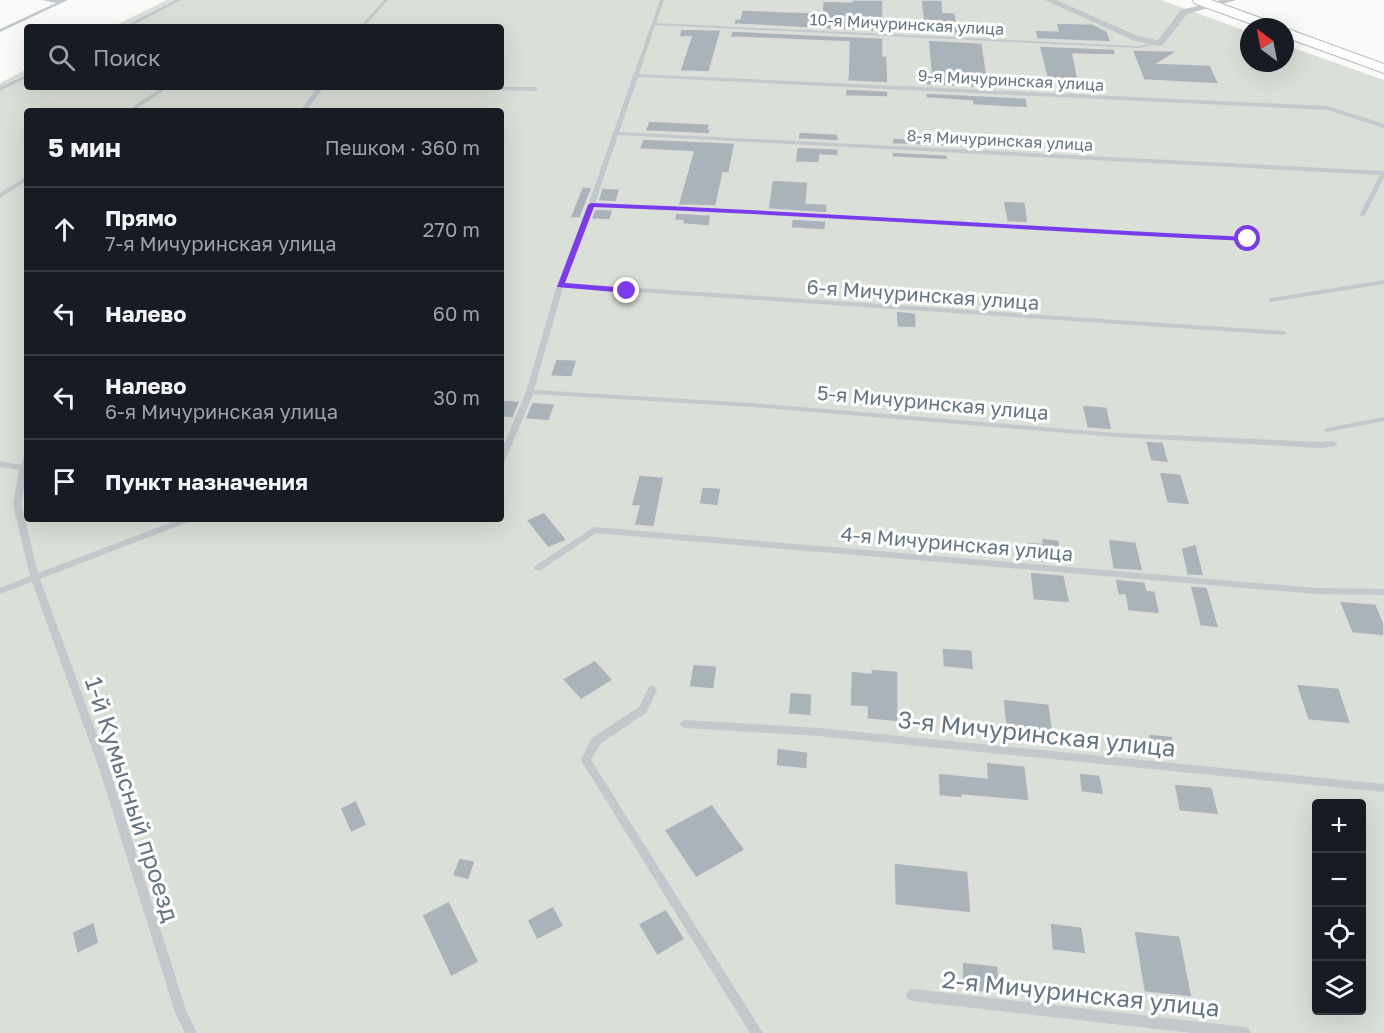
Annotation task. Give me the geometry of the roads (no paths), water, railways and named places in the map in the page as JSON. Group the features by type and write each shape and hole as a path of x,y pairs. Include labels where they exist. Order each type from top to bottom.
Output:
{"main road":[{"path":"1205,2 1248,18"},
{"path":"1294,35 1384,69"}],"street":[{"path":"1049,0 1138,39 1160,43 1184,12 1205,2 1232,0"}],"lane":[{"path":"43,0 63,1"},
{"path":"131,24 179,0"},
{"path":"365,24 386,0"},
{"path":"504,454 530,392 560,285 591,205 634,75 662,0"},
{"path":"0,31 63,1"},
{"name":"10-я Мичуринская улица","path":"654,24 1138,47 1160,43"},
{"name":"9-я Мичуринская улица","path":"634,75 1328,108 1384,126"},
{"path":"0,89 24,77"},
{"path":"504,88 535,89"},
{"path":"134,108 161,90"},
{"path":"305,108 319,90"},
{"name":"8-я Мичуринская улица","path":"614,133 1384,173"},
{"path":"1362,215 1384,173"},
{"path":"0,196 24,180"},
{"path":"591,205 730,210 1013,228 1248,239"},
{"path":"1271,300 1384,282"},
{"name":"6-я Мичуринская улица","path":"560,285 1284,333"},
{"name":"5-я Мичуринская улица","path":"530,392 752,405 1024,425 1116,435 1333,444"},
{"path":"1327,430 1384,419"},
{"path":"0,465 24,466"},
{"name":"1-й Кумысный проезд","path":"24,474 16,504 35,578 104,768 181,1012 191,1033"},
{"path":"0,591 180,522"},
{"name":"4-я Мичуринская улица","path":"538,568 594,530 1282,589 1384,592"},
{"path":"652,690 643,710 596,741 586,760 757,1033"},
{"name":"3-я Мичуринская улица","path":"684,724 831,733 1384,788"},
{"name":"2-я Мичуринская улица","path":"912,995 1245,1033"}]}
